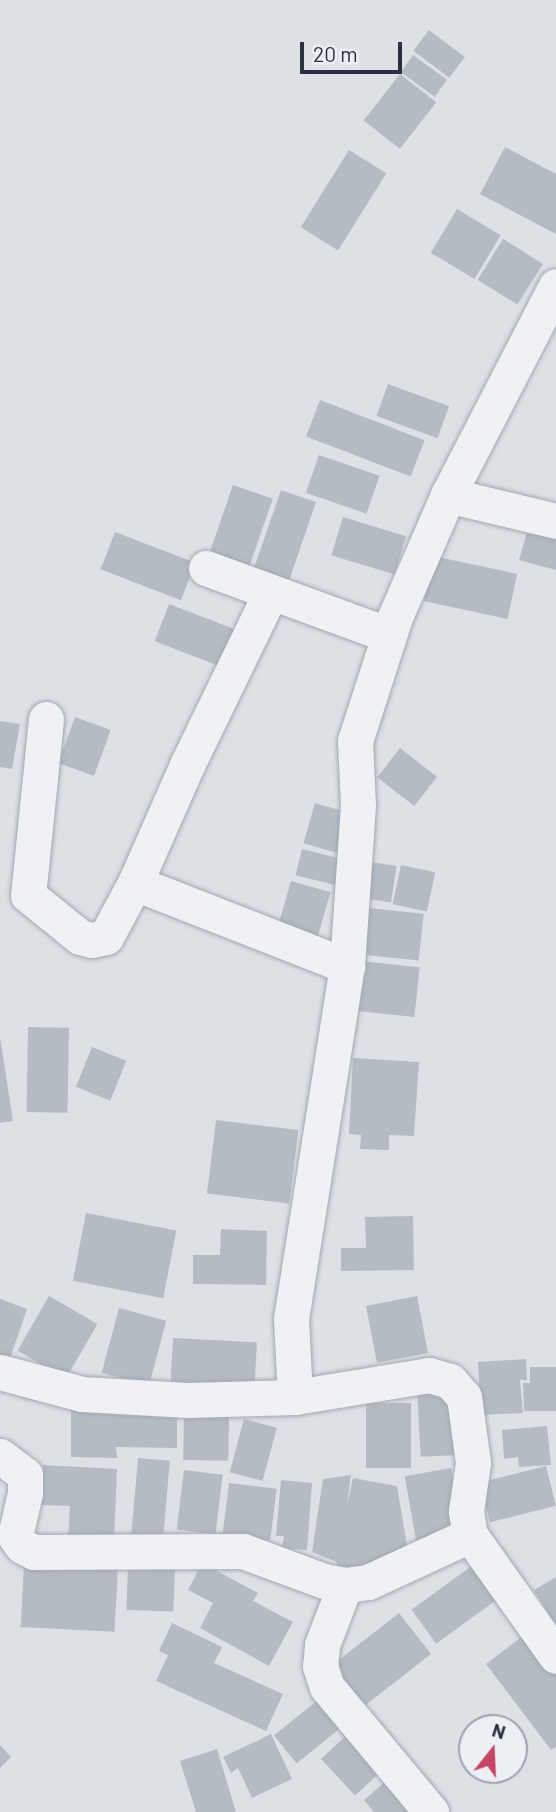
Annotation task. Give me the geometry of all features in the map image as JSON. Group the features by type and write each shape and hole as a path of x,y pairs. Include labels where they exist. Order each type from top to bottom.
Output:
{"street":[{"path":"295,1397 291,1318 347,966 358,806 355,741 389,635 448,495 556,286"},
{"path":"448,495 556,521"},
{"path":"206,568 389,635"},
{"path":"46,719 28,895 80,937 92,940 106,937 135,883 187,765 271,592"},
{"path":"135,883 347,966"},
{"path":"0,1372 82,1394 188,1400 295,1397 429,1375 450,1381 464,1397 473,1463 466,1511 470,1535 556,1656"},
{"path":"0,1456 25,1475 25,1493 15,1536 22,1546 34,1552 243,1551 324,1581 345,1585 368,1582 470,1535"},
{"path":"345,1585 323,1645 320,1666 327,1687 431,1812"}],"building":[{"path":"429,30 465,57 449,78 413,51"},
{"path":"413,55 447,80 435,97 401,72"},
{"path":"400,74 436,102 400,149 364,120"},
{"path":"505,147 556,174 556,234 480,194"},
{"path":"349,150 386,173 338,250 301,227"},
{"path":"457,209 501,235 474,279 431,253"},
{"path":"503,239 543,264 517,305 478,280"},
{"path":"388,384 449,406 437,438 376,416"},
{"path":"320,400 425,440 411,477 306,436"},
{"path":"319,455 380,476 366,514 306,493"},
{"path":"233,485 273,499 248,571 208,557"},
{"path":"281,490 316,502 285,591 250,579"},
{"path":"343,517 406,536 394,575 331,555"},
{"path":"529,525 556,532 556,570 519,560"},
{"path":"115,532 195,563 181,600 101,569"},
{"path":"433,556 517,574 508,619 423,601"},
{"path":"169,604 246,634 232,671 155,641"},
{"path":"75,717 111,730 94,776 58,763"},
{"path":"0,721 20,724 12,769 0,767"},
{"path":"400,748 437,777 414,806 377,777"},
{"path":"315,803 350,813 338,853 303,843"},
{"path":"302,849 342,859 335,885 295,875"},
{"path":"365,861 397,866 391,903 359,898"},
{"path":"401,865 435,872 427,911 393,904"},
{"path":"291,881 330,892 316,943 276,932"},
{"path":"359,907 424,914 419,961 354,954"},
{"path":"350,960 420,967 414,1017 345,1010"},
{"path":"28,1027 69,1028 68,1113 27,1112"},
{"path":"0,1037 13,1121 0,1123"},
{"path":"92,1047 126,1061 110,1101 76,1087"},
{"path":"353,1058 419,1062 414,1136 389,1135 389,1150 360,1149 361,1135 349,1134"},
{"path":"216,1120 298,1130 289,1204 207,1193"},
{"path":"86,1213 176,1231 163,1298 73,1281"},
{"path":"413,1216 414,1270 341,1271 341,1248 366,1248 365,1217"},
{"path":"221,1229 267,1231 266,1285 193,1284 193,1255 220,1255"},
{"path":"49,1296 97,1324 66,1379 18,1351"},
{"path":"417,1296 428,1353 377,1363 366,1306"},
{"path":"0,1299 27,1309 10,1358 0,1354"},
{"path":"119,1308 166,1321 149,1385 102,1373"},
{"path":"173,1338 257,1342 254,1390 170,1386"},
{"path":"526,1359 527,1380 520,1380 523,1413 481,1415 478,1362"},
{"path":"530,1367 556,1367 556,1411 524,1411 523,1383 530,1383"},
{"path":"454,1386 458,1455 421,1457 417,1388"},
{"path":"71,1403 177,1406 177,1448 116,1447 117,1458 71,1457"},
{"path":"366,1403 411,1403 411,1468 366,1468"},
{"path":"184,1415 229,1416 228,1461 183,1460"},
{"path":"244,1419 277,1428 263,1481 230,1472"},
{"path":"547,1426 551,1465 519,1467 518,1457 504,1459 502,1430"},
{"path":"138,1458 170,1461 163,1537 131,1535"},
{"path":"43,1465 117,1469 114,1541 68,1539 70,1506 41,1505"},
{"path":"546,1466 556,1506 490,1522 480,1482"},
{"path":"451,1468 462,1533 416,1541 405,1476"},
{"path":"184,1470 223,1475 215,1534 177,1530"},
{"path":"351,1475 347,1505 353,1478 397,1486 409,1557 336,1569 337,1562 312,1552 323,1479"},
{"path":"281,1480 312,1483 307,1550 282,1548 284,1536 276,1536"},
{"path":"229,1483 277,1489 270,1540 223,1535"},
{"path":"202,1563 258,1593 253,1601 293,1622 269,1666 200,1628 213,1603 188,1590"},
{"path":"24,1564 118,1569 115,1632 21,1627"},
{"path":"128,1565 175,1567 173,1612 126,1610"},
{"path":"473,1565 498,1599 436,1644 412,1610"},
{"path":"556,1577 556,1625 534,1590"},
{"path":"399,1613 431,1654 359,1711 327,1670"},
{"path":"172,1623 222,1647 214,1663 283,1694 266,1731 156,1681 168,1655 159,1651"},
{"path":"528,1632 556,1669 556,1747 551,1750 528,1720 528,1714 524,1714 486,1664"},
{"path":"319,1699 342,1727 297,1763 274,1736"},
{"path":"351,1731 385,1768 355,1796 321,1759"},
{"path":"271,1734 292,1779 252,1798 238,1768 231,1773 223,1757"},
{"path":"0,1745 11,1757 0,1768"},
{"path":"217,1749 236,1812 196,1812 180,1761"},
{"path":"394,1774 427,1812 374,1812 364,1800"}]}
